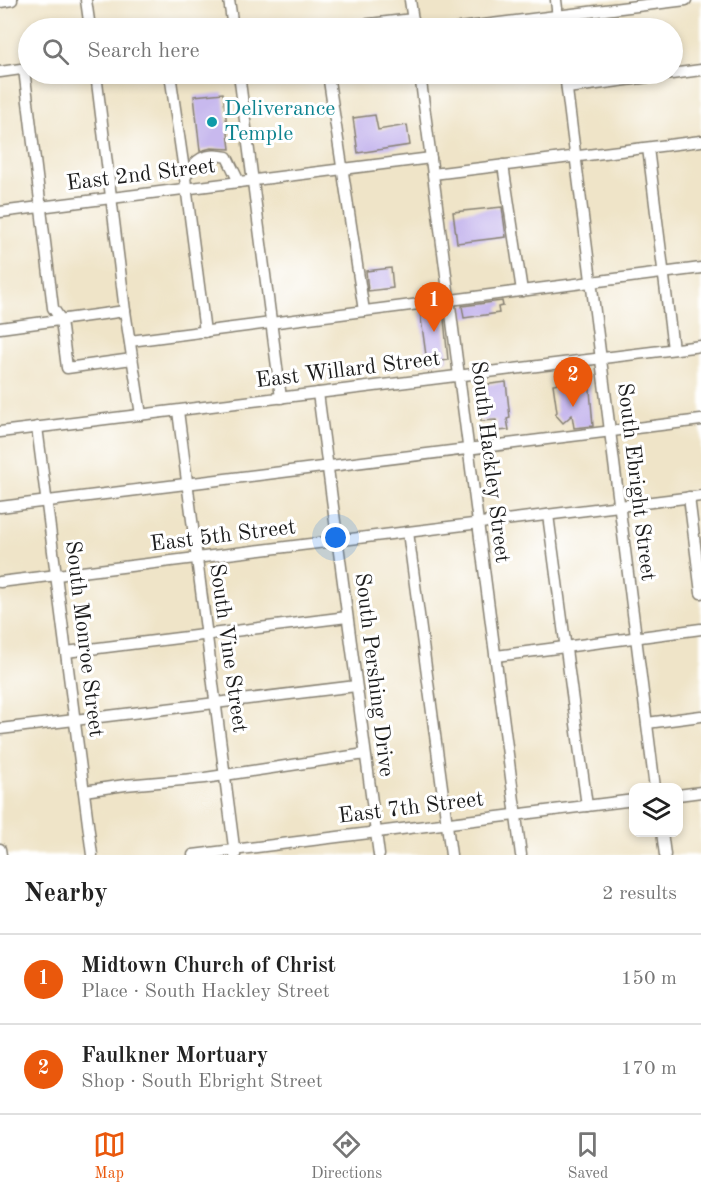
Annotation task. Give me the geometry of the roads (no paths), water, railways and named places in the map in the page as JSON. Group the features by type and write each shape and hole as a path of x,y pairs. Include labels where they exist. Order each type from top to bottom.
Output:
{"street":[{"path":"0,2 12,0"},
{"path":"86,0 89,18"},
{"path":"229,0 232,18"},
{"path":"411,0 413,18"},
{"path":"556,0 558,16"},
{"path":"542,18 686,0"},
{"path":"0,72 18,69"},
{"path":"683,72 701,70"},
{"path":"28,84 53,308 61,320 67,368 132,359"},
{"path":"97,84 125,312 141,415"},
{"path":"171,84 205,332"},
{"path":"240,84 281,398"},
{"path":"329,84 364,311"},
{"name":"South Hackley Street","path":"421,84 521,855"},
{"name":"South Ebright Street","path":"566,84 655,783"},
{"path":"567,88 597,84"},
{"path":"433,174 701,141"},
{"path":"648,148 673,349"},
{"path":"185,184 193,162 199,158 218,154 227,157 239,182"},
{"name":"East 2nd Street","path":"0,212 112,199 185,184 239,182 431,158"},
{"path":"503,165 522,291"},
{"path":"130,341 701,268"},
{"path":"0,327 125,312"},
{"name":"East Willard Street","path":"0,432 701,346"},
{"name":"South Pershing Drive","path":"318,393 379,855"},
{"name":"South Vine Street","path":"178,411 235,852"},
{"path":"0,507 701,420"},
{"name":"South Monroe Street","path":"37,428 92,855"},
{"name":"East 5th Street","path":"0,582 701,496"},
{"path":"689,497 701,593"},
{"path":"548,515 587,806"},
{"path":"408,532 451,855"},
{"path":"66,652 347,616"},
{"path":"496,656 701,629"},
{"path":"0,729 356,686"},
{"path":"647,723 701,716"},
{"path":"84,791 225,775 365,754"},
{"path":"683,794 701,792"},
{"name":"East 7th Street","path":"193,855 235,852 629,801"},
{"path":"663,837 665,855"},
{"path":"0,849 1,855"}],"place":[{"name":"Deliverance Temple","path":"212,122"},
{"name":"Midtown Church of Christ","path":"434,332"},
{"name":"Faulkner Mortuary","path":"573,407"}]}
